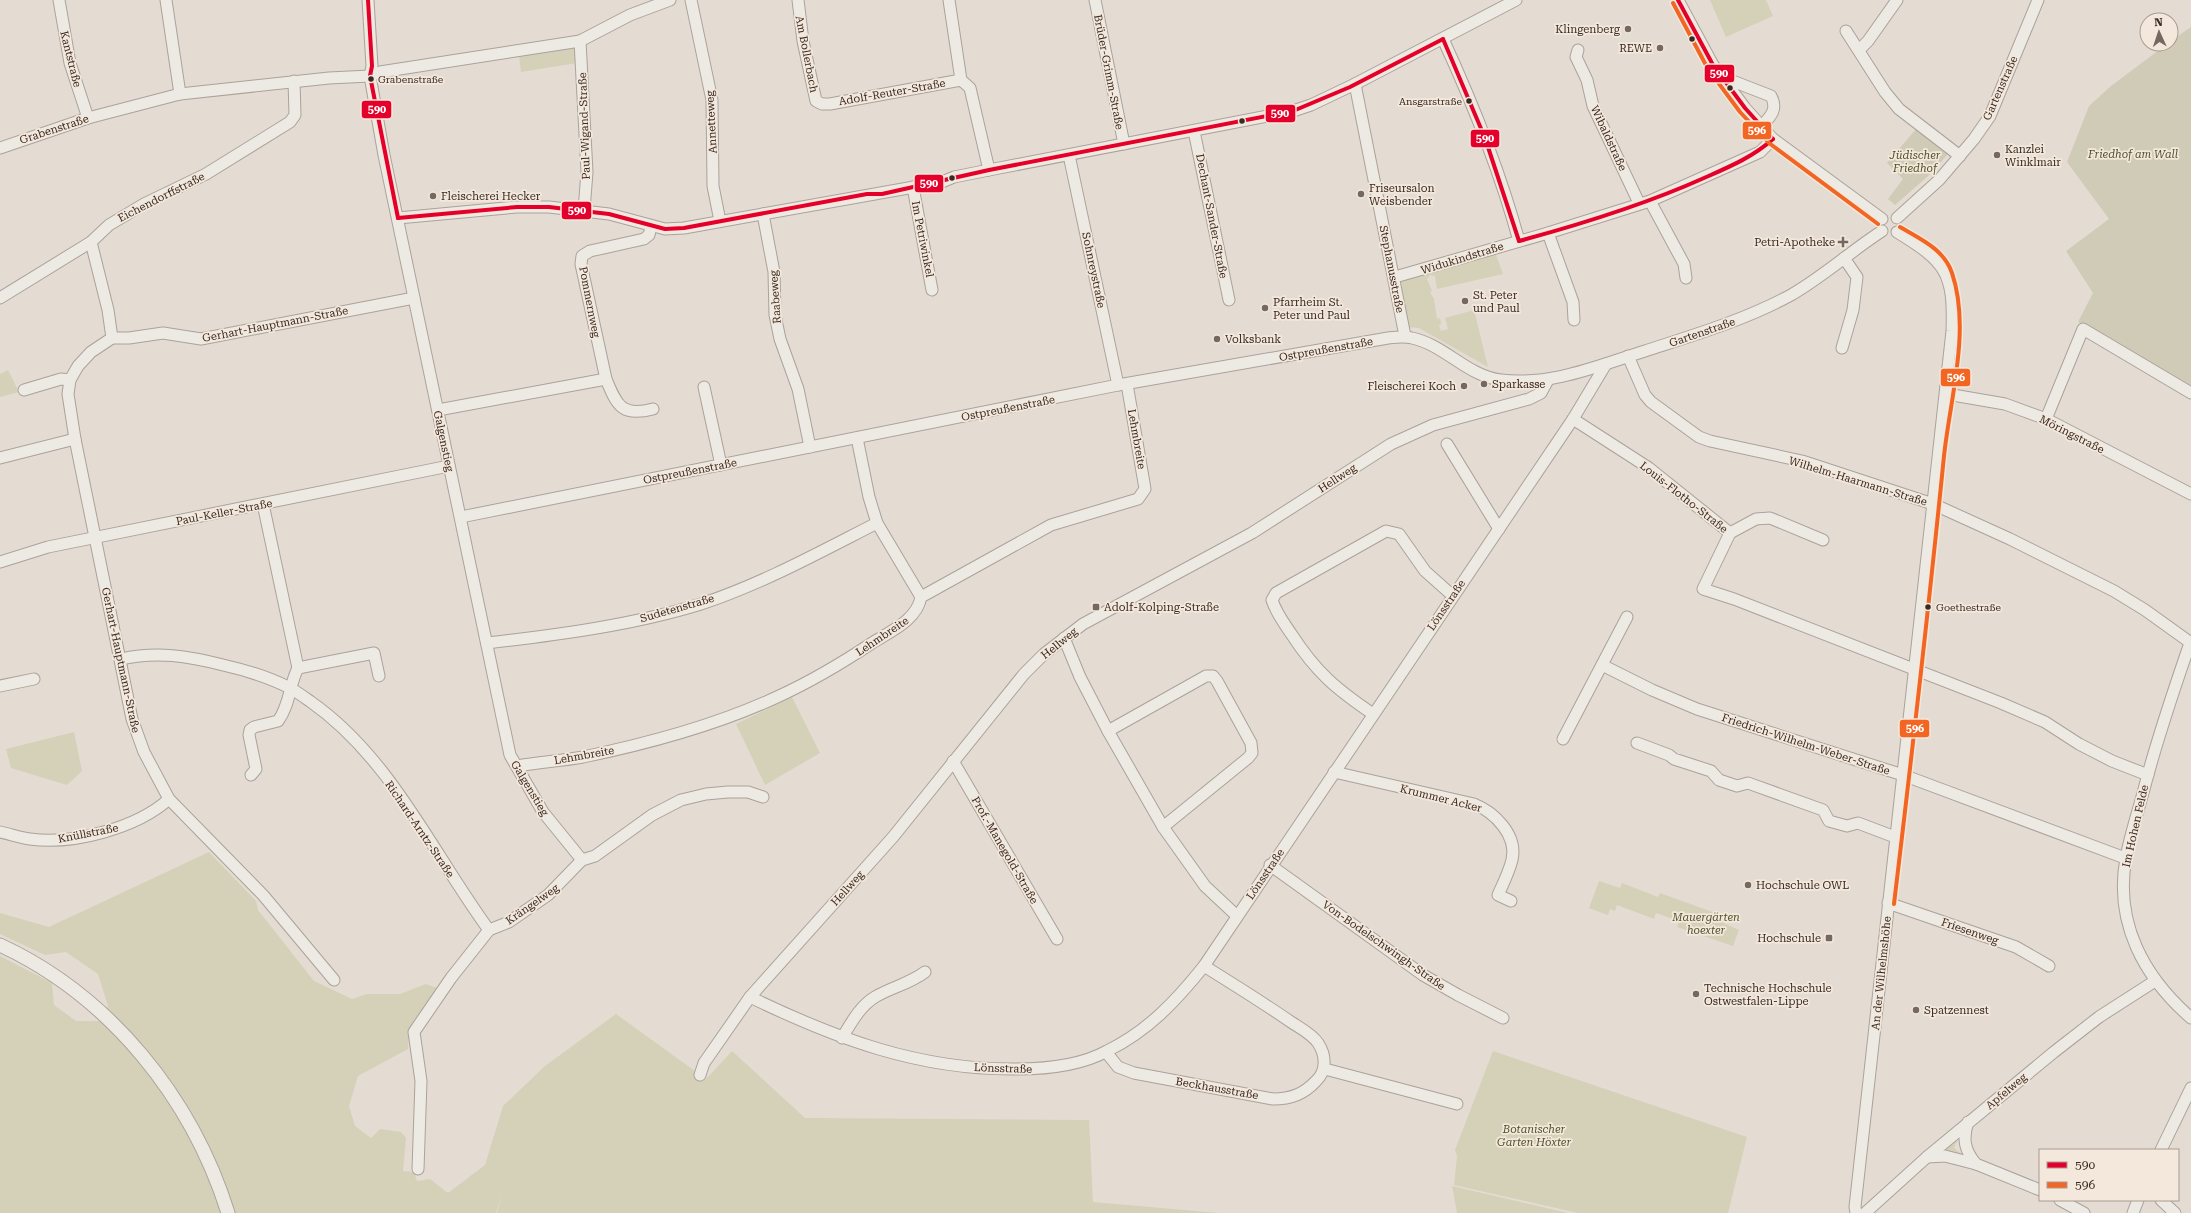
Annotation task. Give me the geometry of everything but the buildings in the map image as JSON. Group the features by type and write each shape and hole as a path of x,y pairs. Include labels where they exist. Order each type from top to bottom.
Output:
{"street":[{"name":"Kantstraße","path":"59,0 70,64 88,118"},
{"path":"166,0 180,94"},
{"name":"Galgenstieg","path":"368,0 372,66 370,76 414,298 510,755 543,812 582,860"},
{"name":"Grabenstraße","path":"0,148 88,118 180,94 294,81 370,76 380,72 580,41 630,15 670,0"},
{"name":"Annetteweg","path":"691,0 712,100 713,186 720,221"},
{"name":"Am Bollerbach","path":"798,0 814,94 816,101 822,104"},
{"name":"Adolf-Reuter-Straße","path":"949,0 961,80 970,88 988,170"},
{"name":"Brüder-Grimm-Straße","path":"1095,0 1124,144"},
{"path":"398,218 517,207 584,210 609,214 651,227 665,229 684,228 826,201 913,187 988,170 1293,111 1311,105 1355,84 1516,0"},
{"path":"1678,0 1697,38 1725,82 1773,139 1882,219"},
{"path":"1859,50 1868,41 1897,0"},
{"name":"Gartenstraße","path":"1897,218 1939,180 1960,156 1990,116 2038,0"},
{"path":"1846,30 1885,92 1899,109 1960,156"},
{"path":"1443,39 1463,82 1498,173 1518,241"},
{"name":"Paul-Wigand-Straße","path":"580,41 587,172 584,210"},
{"name":"Wibaldstraße","path":"1578,50 1576,57 1588,80 1593,106 1645,202 1684,264 1686,278"},
{"name":"Adolf-Reuter-Straße","path":"822,104 961,80"},
{"name":"Eichendorffstraße","path":"0,298 91,242 109,224 144,204 206,174 290,122 295,115 294,81"},
{"path":"1725,82 1735,82 1771,96 1775,103 1774,112 1762,126"},
{"name":"Stephanusstraße","path":"1355,84 1405,336"},
{"name":"Dechant-Sander-Straße","path":"1194,131 1229,300"},
{"name":"Widukindstraße","path":"1394,277 1548,233 1645,202 1760,152 1773,139"},
{"name":"Sohnreystraße","path":"1069,155 1122,385"},
{"name":"Im Petriwinkel","path":"913,187 932,290"},
{"name":"Raabeweg","path":"763,214 774,272 775,315 780,339 798,389 810,447"},
{"path":"1891,215 1897,218 1900,224 1897,232 1889,234 1882,231 1880,227 1882,219 1891,215"},
{"name":"Pommernweg","path":"651,227 649,235 644,239 590,251 582,256 581,264 606,379 611,392 623,408 631,412 654,409"},
{"name":"Gartenstraße","path":"1548,380 1580,373 1766,308 1813,281 1882,231"},
{"name":"An der Wilhelmshöhe","path":"1856,1213 1855,1207 1895,837 1916,669 1952,331 1951,289 1946,274 1937,260 1897,232"},
{"path":"1548,233 1573,302 1574,320"},
{"path":"91,242 108,310 112,338"},
{"path":"1842,348 1853,310 1857,276 1844,258"},
{"name":"Gerhart-Hauptmann-Straße","path":"334,980 263,895 169,798 152,768 137,736 75,439 68,394 70,380 78,366 91,352 112,338 129,338 163,333 201,339 414,298"},
{"path":"2046,419 2083,330 2191,393"},
{"name":"Ostpreußenstraße","path":"461,517 1122,385 1405,336 1425,342 1474,372 1485,377 1514,381 1548,380"},
{"name":"Wilhelm-Haarmann-Straße","path":"1628,356 1645,395 1651,402 1699,437 1727,446 1802,461 1933,504 2010,539 2114,591 2145,610 2190,643"},
{"name":"Lönsstraße","path":"750,997 805,1024 842,1038 915,1060 989,1070 1045,1069 1106,1052 1127,1040 1165,1012 1204,966 1270,865 1573,419 1606,364"},
{"path":"24,390 61,379 70,380"},
{"path":"438,410 606,379"},
{"name":"Hellweg","path":"700,1075 712,1051 750,997 893,837 1024,674 1064,638 1110,608 1252,533 1391,444 1433,425 1529,399 1541,393 1548,380"},
{"name":"Lehmbreite","path":"516,766 582,757 620,748 724,718 777,698 818,677 888,633 913,615 919,607 921,597 1051,525 1138,498 1142,495 1144,483 1122,385"},
{"path":"704,387 721,465"},
{"name":"Möringstraße","path":"1946,394 2005,404 2046,419 2191,494"},
{"name":"Louis-Flotho-Straße","path":"1573,419 1649,468 1730,533 1744,528 1756,519 1770,518 1823,540"},
{"path":"857,438 867,490 878,523 921,597"},
{"path":"0,458 75,439"},
{"path":"1447,444 1499,529"},
{"name":"Paul-Keller-Straße","path":"0,562 48,547 449,466"},
{"path":"251,775 256,769 249,735 250,730 254,727 278,721 284,713 290,688 298,668 263,504"},
{"name":"Sudetenstraße","path":"486,643 603,627 701,604 790,568 878,523"},
{"path":"1373,714 1340,691 1320,673 1306,656 1275,610 1272,600 1276,593 1386,531 1399,534 1424,571 1453,596"},
{"path":"1730,533 1702,589 1749,604 1916,669 2045,722 2079,744 2112,762 2148,775"},
{"path":"1563,739 1627,617"},
{"path":"1064,638 1080,677 1108,731 1163,827 1205,886 1237,916"},
{"name":"Im Hohen Felde","path":"2190,643 2148,775 2125,858 2124,900 2127,920 2140,957 2155,981 2191,1018"},
{"path":"298,668 374,653 380,676"},
{"name":"Richard-Arntz-Straße","path":"121,659 155,654 179,655 247,671 290,688 329,715 348,733 397,791 490,930"},
{"name":"Friedrich-Wilhelm-Weber-Straße","path":"1602,665 1652,690 1697,709 1903,775 2125,858"},
{"path":"1108,731 1206,676 1213,676 1217,681 1251,743 1252,752 1248,758 1163,827"},
{"path":"0,686 34,680"},
{"path":"1637,743 1669,754 1674,759 1711,771 1718,780 1737,786 1748,783 1823,810 1829,821 1847,826 1858,823 1895,837"},
{"name":"Prof.-Manegold-Straße","path":"953,761 1056,939"},
{"name":"Krummer Acker","path":"1334,772 1474,804 1492,812 1508,834 1512,847 1512,859 1498,895 1511,901"},
{"name":"Krängelweg","path":"418,1170 422,1081 414,1032 451,978 490,930 509,922 548,895 582,860 594,856 652,815 681,800 706,794 728,792 748,792 764,797"},
{"name":"Knüllstraße","path":"0,832 30,839 61,839 92,834 122,827 144,816 169,798"},
{"name":"Von-Bodelschwingh-Straße","path":"1270,865 1423,975 1503,1018"},
{"name":"Friesenweg","path":"1888,903 2016,947 2049,966"},
{"path":"0,945 24,956 61,979 108,1020 149,1063 195,1132 211,1166 228,1213"},
{"path":"1204,966 1310,1035 1318,1042 1322,1052 1325,1069 1457,1104"},
{"path":"842,1038 860,1010 874,998 912,982 925,972"},
{"name":"Apfelweg","path":"1865,1213 1968,1122 2098,1017 2155,981"},
{"name":"Beckhausstraße","path":"1106,1052 1118,1067 1134,1073 1273,1099 1284,1099 1309,1089 1320,1078 1325,1069"},
{"path":"2161,1149 2191,1088"},
{"path":"1968,1122 1964,1132 1964,1142 1969,1156 1976,1164"},
{"path":"1927,1157 1945,1156 1976,1164 2039,1190"},
{"path":"2062,1201 2084,1213"},
{"path":"2133,1213 2138,1201"},
{"path":"2162,1201 2175,1213"}],"green space":[{"path":"1710,0 1766,0 1773,16 1726,37"},
{"name":"Friedhof am Wall","path":"2191,27 2191,386 2078,322 2093,293 2066,251 2109,219 2067,162 2089,106 2111,86 2156,52 2179,52 2179,35"},
{"path":"575,46 577,63 521,72 519,55"},
{"name":"Jüdischer Friedhof","path":"1917,128 1949,153 1928,176 1895,205 1888,199 1903,179 1887,163"},
{"path":"1495,252 1503,274 1437,289 1435,276 1430,275 1427,279 1432,291 1430,292 1434,299 1437,319 1440,318 1441,324 1439,325 1441,331 1448,329 1445,318 1474,310 1488,367 1419,328 1406,327 1399,280"},
{"path":"8,370 19,392 0,397 0,374"},
{"path":"792,697 820,753 765,785 736,724"},
{"path":"74,732 82,771 67,785 11,768 6,749"},
{"path":"209,852 256,901 258,910 314,981 352,999 367,994 400,994 426,984 437,988 409,1030 408,1049 358,1076 349,1106 355,1126 371,1138 380,1129 401,1132 406,1138 403,1171 414,1172 417,1181 430,1179 448,1193 485,1165 503,1106 545,1066 616,1014 706,1079 732,1051 805,1118 1089,1120 1093,1202 1219,1213 497,1213 502,1194 496,1213 0,1213 0,956 52,983 54,1005 76,1021 101,1021 108,1006 98,974 66,952 45,955 0,934 0,913 49,927"},
{"name":"Mauergärten hoexter","path":"1599,881 1620,888 1622,883 1658,897 1660,893 1721,915 1719,921 1739,930 1733,946 1677,927 1679,921 1656,913 1654,919 1617,905 1615,911 1610,909 1608,915 1589,908"},
{"name":"Botanischer Garten Höxter","path":"1493,1051 1747,1137 1728,1213 1578,1213 1454,1185 1457,1156 1455,1150"},
{"path":"1957,1130 1957,1141 1954,1148 1967,1158 1934,1149"},
{"path":"1452,1186 1568,1213 1457,1213"}],"transit line":[{"name":"590","path":"368,0 372,66 370,76 398,218"},
{"name":"590","path":"1678,0 1713,65 1745,108 1773,139"},
{"name":"596","path":"1673,3 1708,69 1740,112 1769,143 1878,224"},
{"name":"590","path":"1443,39 1485,138 1519,241"},
{"name":"590","path":"398,218 517,207 549,207 609,214 665,229 684,228 867,194 882,194 989,170 1293,111 1350,87 1443,39"},
{"name":"590","path":"1519,241 1566,228 1659,197 1723,170 1757,151 1773,139"},
{"name":"596","path":"1894,904 1944,456 1957,364 1960,317 1952,273 1943,257 1923,240 1900,227"}],"place":[{"name":"Klingenberg","path":"1628,29"},
{"name":"REWE","path":"1660,48"},
{"name":"Grabenstraße","path":"371,79"},
{"name":"Ansgarstraße","path":"1469,101"},
{"name":"Kanzlei Winklmair","path":"1997,155"},
{"name":"Friseursalon Weisbender","path":"1361,194"},
{"name":"Fleischerei Hecker","path":"433,196"},
{"name":"Petri-Apotheke","path":"1843,242"},
{"name":"St. Peter und Paul","path":"1465,301"},
{"name":"Pfarrheim St. Peter und Paul","path":"1265,308"},
{"name":"Volksbank","path":"1217,339"},
{"name":"Sparkasse","path":"1484,384"},
{"name":"Fleischerei Koch","path":"1464,386"},
{"name":"Adolf-Kolping-Straße","path":"1096,607"},
{"name":"Goethestraße","path":"1928,607"},
{"name":"Hochschule OWL","path":"1748,885"},
{"name":"Hochschule","path":"1829,938"},
{"name":"Technische Hochschule Ostwestfalen-Lippe","path":"1696,994"},
{"name":"Spatzennest","path":"1916,1010"}]}
